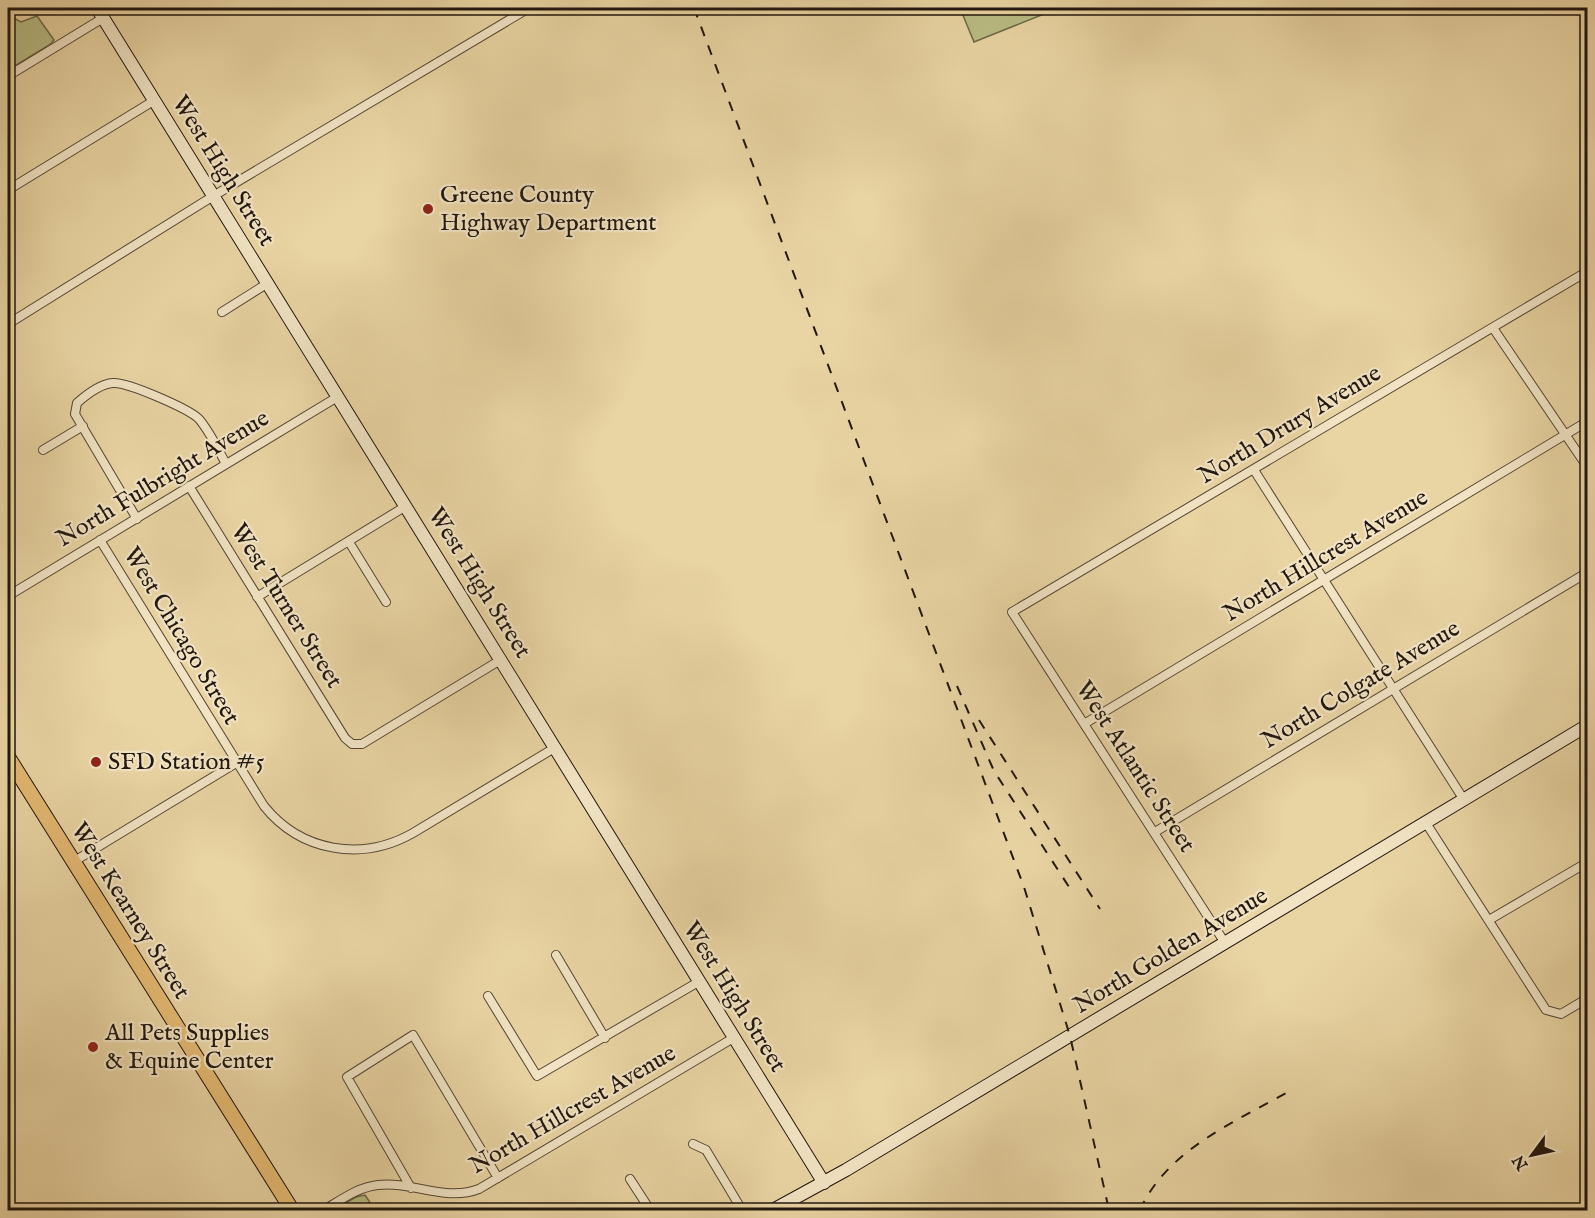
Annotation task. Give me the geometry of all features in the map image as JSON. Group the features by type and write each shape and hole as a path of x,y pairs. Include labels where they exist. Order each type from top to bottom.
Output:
{"main road":[{"name":"West Kearney Street","path":"8,757 292,1210"}],"street":[{"path":"8,324 215,195 529,8"},
{"path":"8,76 100,13"},
{"name":"West High Street","path":"100,13 215,195 267,283 502,659 824,1183"},
{"path":"8,190 154,100"},
{"name":"North Drury Avenue","path":"1012,612 1587,271"},
{"path":"222,312 267,283"},
{"path":"1493,328 1587,468"},
{"path":"137,519 74,412 77,403 103,385 121,384 192,413 200,421 226,464"},
{"name":"North Fulbright Avenue","path":"8,596 339,396"},
{"name":"North Hillcrest Avenue","path":"1084,724 1587,421"},
{"path":"43,450 82,426"},
{"path":"1254,470 1464,800"},
{"name":"West Turner Street","path":"189,486 345,738 352,744 362,744 502,659"},
{"path":"257,597 406,506"},
{"name":"West Chicago Street","path":"100,540 236,763 275,819 304,839 330,848 363,850 397,841 556,747"},
{"path":"349,542 386,602"},
{"name":"North Colgate Avenue","path":"1155,832 1587,572"},
{"name":"West Atlantic Street","path":"1012,612 1225,943"},
{"name":"North Golden Avenue","path":"773,1210 824,1183 1587,725"},
{"path":"73,862 236,763"},
{"path":"1426,823 1543,1008 1551,1014 1564,1013 1587,998"},
{"path":"1489,920 1587,862"},
{"path":"556,956 605,1038"},
{"path":"488,996 537,1076 700,981"},
{"path":"411,1188 347,1077 413,1035 498,1178"},
{"name":"North Hillcrest Avenue","path":"324,1210 352,1193 371,1186 460,1194 478,1189 735,1037"},
{"path":"693,1144 706,1150 742,1210"},
{"path":"630,1179 650,1210"}],"green space":[{"path":"960,8 1059,8 974,42"},
{"path":"8,15 21,22 37,16 54,40 8,70"},
{"path":"365,1195 375,1210 333,1210 356,1197"}],"railway":[{"path":"694,8 1024,887 1070,1036 1109,1210"},
{"path":"957,686 994,771 1071,890"},
{"path":"979,720 1100,909"},
{"path":"1140,1210 1152,1188 1186,1153 1206,1138 1293,1089"}],"place":[{"name":"Greene County Highway Department","path":"428,209"},
{"name":"SFD Station #5","path":"96,762"},
{"name":"All Pets Supplies & Equine Center","path":"93,1047"}]}
